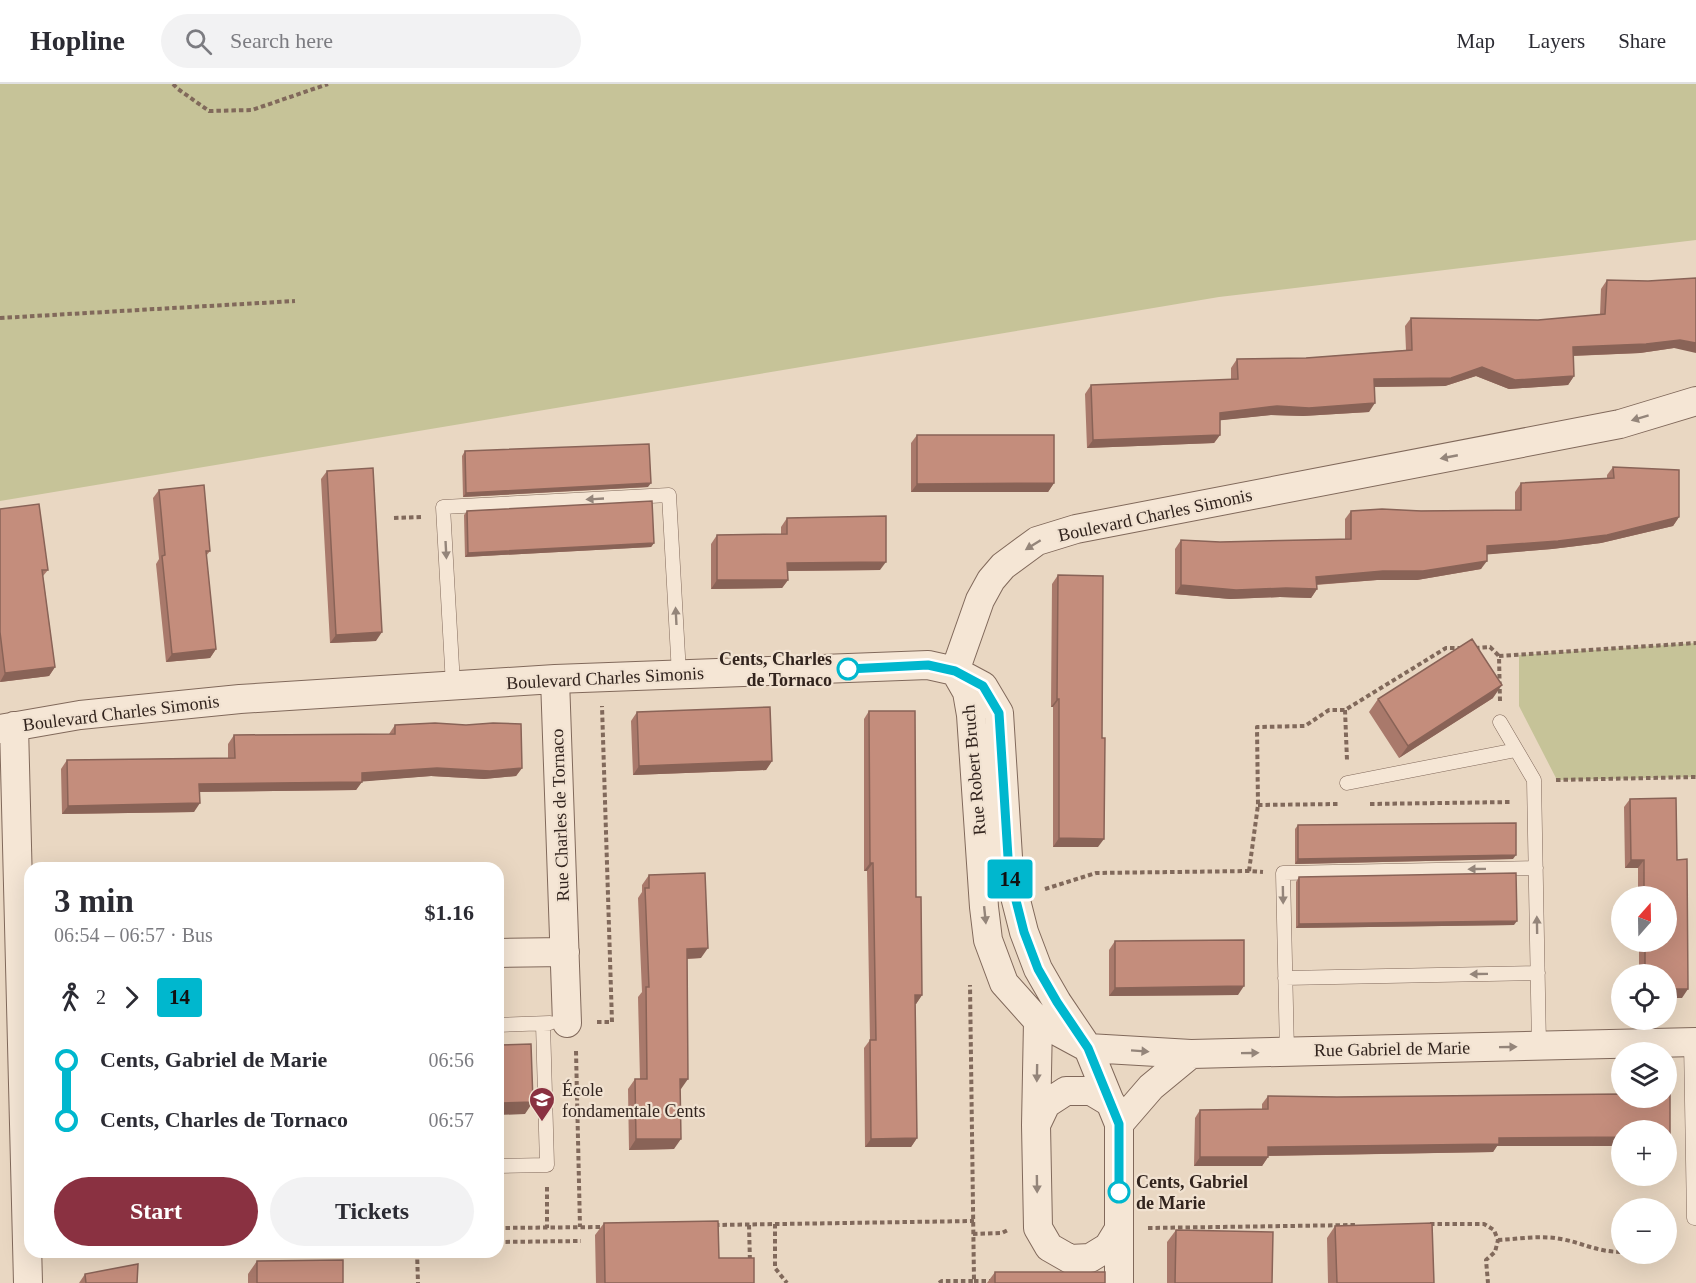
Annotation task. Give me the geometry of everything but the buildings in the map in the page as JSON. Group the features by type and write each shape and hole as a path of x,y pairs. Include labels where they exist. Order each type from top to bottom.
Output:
{"street":[{"name":"Boulevard Charles Simonis","path":"7,727 80,715 240,699 453,685 928,665 955,671 980,600 991,580 1003,566 1037,541 1076,529 1620,424 1696,401"},
{"name":"Rue Robert Bruch","path":"955,671 983,686 999,713 1009,873 1014,898 1038,969 1088,1048 1115,1114 1119,1283"},
{"name":"Rue Robert Bruch","path":"955,671 966,692 971,715 988,940 1004,983 1038,1021 1088,1048"},
{"name":"Rue Charles de Tornaco","path":"555,679 565,952 562,1023"},
{"path":"7,727 24,1177"},
{"path":"504,953 565,952"},
{"path":"1038,1021 1036,1125 1038,1228 1049,1247 1070,1259 1089,1258 1108,1247 1119,1229"},
{"name":"Rue Gabriel de Marie","path":"1088,1048 1191,1054 1693,1042"},
{"path":"1036,1125 1046,1104 1066,1091 1090,1091 1115,1114 1191,1054"},
{"path":"27,1258 28,1283"}],"lane":[{"path":"453,685 443,507 669,495 679,674"},
{"path":"1500,722 1534,780 1539,1046"},
{"path":"1347,783 1516,750"},
{"path":"1287,1052 1283,873 1536,868"},
{"path":"1285,978 1538,973"},
{"path":"504,1025 562,1023 547,1165 504,1166"},
{"path":"1693,1042 1694,1218 1696,1218"}],"path":[{"path":"173,84 209,111 252,110 328,84"},
{"path":"0,318 295,301"},
{"path":"1499,656 1696,643"},
{"path":"1249,871 1258,805 1257,727 1305,726 1329,710 1345,710 1446,648 1490,647 1499,656 1500,722"},
{"path":"580,1227 562,1023 612,1022 601,678"},
{"path":"1345,710 1347,783"},
{"path":"1534,780 1696,777"},
{"path":"1366,804 1534,802"},
{"path":"1258,805 1342,804"},
{"path":"1014,898 1096,873 1249,871 1283,873"},
{"path":"939,1283 942,1281 974,1281 970,983"},
{"path":"547,1165 547,1228"},
{"path":"704,1225 974,1221"},
{"path":"775,1224 776,1268 787,1283"},
{"path":"1425,1224 1484,1224 1494,1230 1498,1240 1496,1252 1486,1260 1488,1283"},
{"path":"749,1225 750,1271"},
{"path":"1119,1229 1366,1225"},
{"path":"504,1228 614,1227"},
{"path":"1498,1240 1559,1238 1611,1252"},
{"path":"504,1242 581,1241"},
{"path":"417,1258 418,1283"}],"shaded area":[{"path":"0,84 1696,84 1696,240 1219,297 0,501"},
{"path":"1696,643 1696,777 1557,780 1519,706 1519,655"}],"bus line":[{"name":"14","path":"848,669 928,665 955,671 983,686 999,713 1009,873 1014,898 1038,969 1088,1048 1119,1124 1119,1192"}],"place":[{"name":"Cents, Charles de Tornaco","path":"848,669"},
{"name":"École fondamentale Cents","path":"542,1123"},
{"name":"Cents, Gabriel de Marie","path":"1119,1192"}]}
